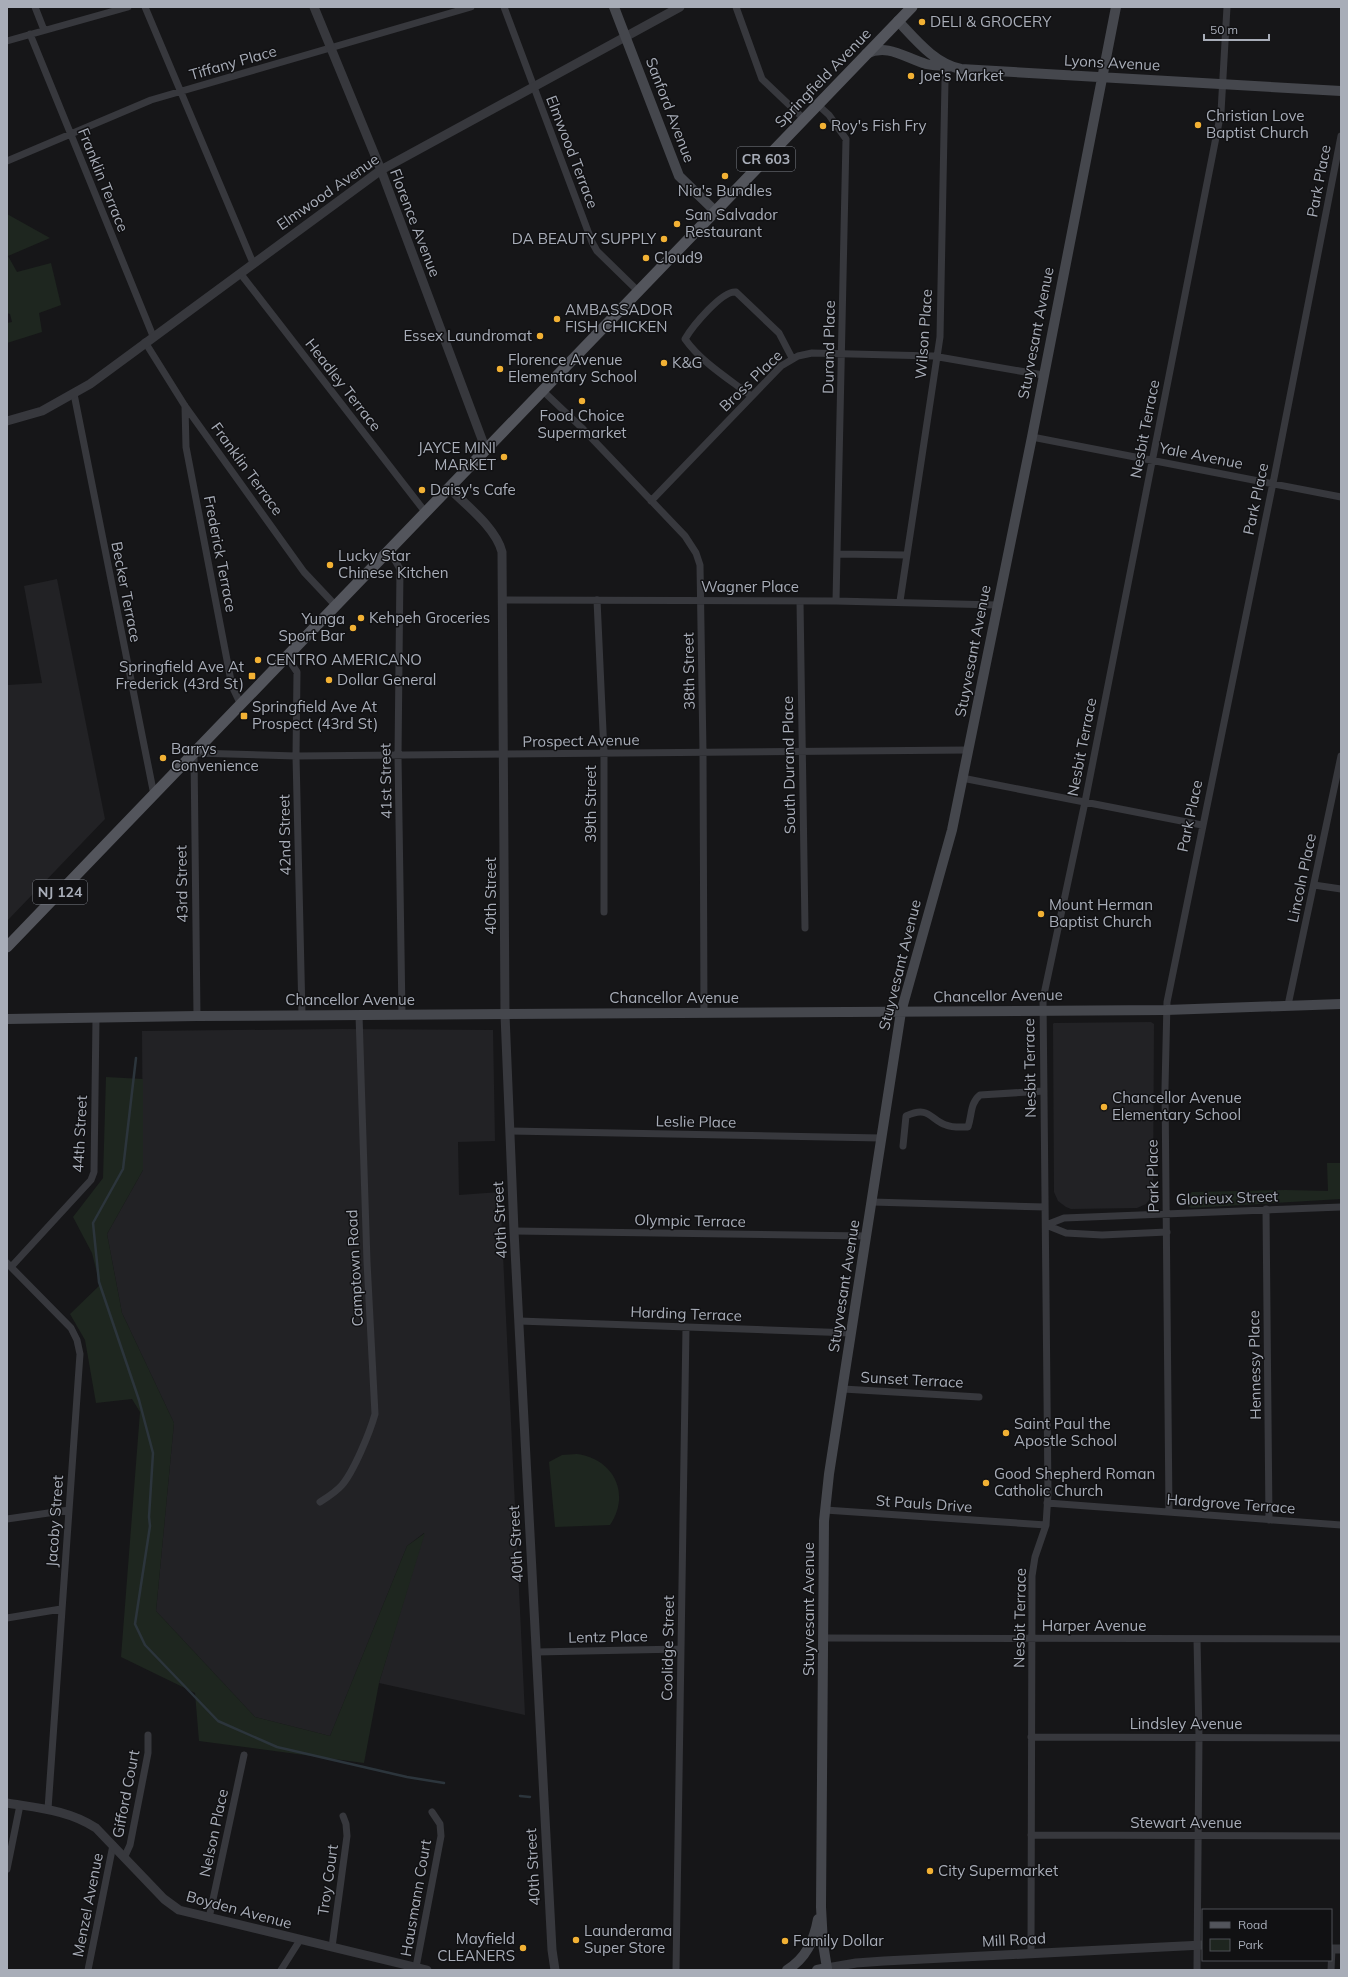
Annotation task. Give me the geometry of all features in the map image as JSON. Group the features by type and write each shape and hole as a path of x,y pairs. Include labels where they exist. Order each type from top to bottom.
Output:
{"main road":[{"name":"Sanford Avenue","path":"614,7 679,176 716,212"},
{"name":"Springfield Avenue","path":"7,947 912,7"},
{"name":"Stuyvesant Avenue","path":"824,1970 820,1907 825,1510 829,1474 901,1012 952,830 1032,437 1043,374 1116,7"},
{"name":"Lyons Avenue","path":"898,22 932,54 948,66 968,70 1341,91"},
{"path":"866,54 879,49 887,49 925,63 948,66"},
{"name":"Chancellor Avenue","path":"7,1019 302,1015 1166,1010 1341,1004"},
{"path":"787,1970 798,1962 809,1948 816,1931 820,1907"}],"street":[{"path":"35,7 44,30"},
{"path":"7,41 128,7"},
{"path":"145,7 253,263"},
{"name":"Florence Avenue","path":"314,7 381,170 486,450"},
{"name":"Tiffany Place","path":"7,161 151,100 471,7"},
{"name":"Elmwood Terrace","path":"504,7 592,242 597,251 639,292"},
{"name":"Elmwood Avenue","path":"7,422 42,411 74,394 381,170 680,7"},
{"path":"736,7 762,79 804,119"},
{"name":"Nesbit Terrace","path":"1031,1953 1032,1567 1046,1525 1047,1503 1046,1225 1042,1010 1044,993 1085,802 1221,112 1227,7"},
{"name":"Franklin Terrace","path":"30,34 153,336"},
{"name":"Wilson Place","path":"900,601 938,357 940,330 945,81 948,66"},
{"name":"Durand Place","path":"818,105 829,115 846,139 836,601"},
{"name":"Park Place","path":"1169,1512 1166,1010 1202,825 1273,483 1341,136"},
{"name":"Headley Terrace","path":"240,272 426,513"},
{"path":"751,396 728,379 698,353 686,339 714,304 729,293 736,292 779,333 792,358"},
{"name":"Franklin Terrace","path":"145,342 186,406 304,572 336,606"},
{"name":"Bross Place","path":"651,501 781,366 792,358 804,354 938,357 1043,374"},
{"name":"38th Street","path":"543,390 582,428 685,536 696,553 700,565 703,752 704,1013"},
{"name":"Becker Terrace","path":"74,394 154,795"},
{"name":"Frederick Terrace","path":"186,406 186,447 232,686 241,705"},
{"name":"Yale Avenue","path":"1032,437 1341,497"},
{"name":"40th Street","path":"449,488 494,533 500,543 502,552 505,755 505,1014 514,1231 536,1652 552,1950 555,1970"},
{"name":"41st Street","path":"390,550 400,568 398,756 402,1015"},
{"path":"838,554 906,555"},
{"name":"Wagner Place","path":"503,600 900,601 997,605"},
{"name":"39th Street","path":"597,600 604,753 604,912"},
{"name":"South Durand Place","path":"800,600 805,928"},
{"name":"42nd Street","path":"287,657 297,672 296,756 302,1015"},
{"name":"Prospect Avenue","path":"194,753 296,756 398,756 968,750"},
{"name":"43rd Street","path":"194,753 197,1016"},
{"name":"Lincoln Place","path":"1288,1005 1341,756"},
{"path":"962,778 1202,825"},
{"path":"1314,885 1341,889"},
{"name":"Camptown Road","path":"320,1502 333,1494 343,1484 369,1432 375,1414 367,1262 359,1015"},
{"name":"44th Street","path":"9,1265 91,1180 94,1172 96,1018"},
{"path":"903,1146 906,1116 912,1113 930,1114 945,1125 968,1127 971,1109 975,1099 980,1094 1044,1091"},
{"name":"Leslie Place","path":"510,1131 881,1138"},
{"path":"872,1202 1045,1207"},
{"name":"Glorieux Street","path":"1046,1225 1064,1218 1341,1207"},
{"name":"Hennessy Place","path":"1266,1209 1269,1520"},
{"path":"1046,1225 1066,1233 1080,1234 1167,1232"},
{"name":"Olympic Terrace","path":"514,1231 866,1236"},
{"name":"Jacoby Street","path":"9,1265 62,1316 71,1328 77,1340 80,1354 48,1809"},
{"name":"Harding Terrace","path":"519,1321 851,1333"},
{"name":"Coolidge Street","path":"676,1970 686,1327"},
{"name":"Sunset Terrace","path":"843,1389 979,1397"},
{"name":"Hardgrove Terrace","path":"1047,1503 1341,1526"},
{"path":"7,1519 69,1510"},
{"name":"St Pauls Drive","path":"825,1510 1046,1525"},
{"path":"7,1618 61,1609"},
{"name":"Harper Avenue","path":"824,1638 1341,1639"},
{"path":"1197,1970 1201,1945 1198,1639"},
{"name":"Lentz Place","path":"536,1652 681,1649"},
{"name":"Gifford Court","path":"124,1858 130,1844 148,1753 148,1735"},
{"name":"Lindsley Avenue","path":"1031,1737 1341,1738"},
{"name":"Nelson Place","path":"209,1918 244,1755"},
{"name":"Boyden Avenue","path":"7,1803 62,1811 87,1822 96,1828 124,1858 179,1910 427,1970"},
{"path":"7,1869 20,1805"},
{"name":"Hausmann Court","path":"416,1968 441,1836 440,1824 432,1812"},
{"name":"Troy Court","path":"332,1947 347,1836 346,1824 343,1816"},
{"name":"Stewart Avenue","path":"1031,1835 1341,1836"},
{"name":"Menzel Avenue","path":"88,1970 113,1846"},
{"path":"281,1970 300,1940"},
{"name":"Mill Road","path":"824,1970 866,1962 1201,1945"},
{"path":"1331,1970 1335,1949"}],"shaded area":[{"path":"57,579 105,819 7,921 7,685 42,683 24,586"},
{"name":"Chancellor Avenue Elementary School","path":"1151,1022 1154,1024 1153,1195 1146,1204 1137,1208 1071,1209 1066,1207 1058,1201 1054,1192 1053,1024"},
{"path":"342,1029 493,1030 495,1141 458,1142 459,1195 500,1192 525,1715 379,1683 424,1533 407,1546 330,1736 255,1717 156,1611 174,1423 122,1313 107,1234 143,1170 142,1031"}],"green space":[{"path":"7,214 50,238 8,256 17,272 51,263 61,305 39,313 42,332 7,343 7,323 12,322 10,314 7,313"},
{"path":"106,1077 143,1079 143,1170 107,1234 122,1313 174,1423 156,1611 255,1717 330,1736 407,1546 425,1533 379,1683 364,1763 199,1741 195,1693 121,1657 140,1412 132,1399 96,1403 85,1340 70,1314 100,1285 92,1253 73,1217 103,1178"},
{"path":"1327,1163 1341,1163 1341,1199 1191,1208 1181,1201 1192,1192 1286,1190 1328,1191"},
{"path":"577,1454 590,1457 601,1463 609,1470 615,1480 619,1490 619,1502 616,1513 610,1525 555,1527 549,1462 562,1455"}],"waterway":[{"path":"136,1058 123,1169 93,1223 99,1282 139,1400 153,1453 149,1517 150,1526 135,1624 145,1645 218,1721 277,1747 407,1777 444,1783"},
{"path":"520,1796 530,1797"}],"place":[{"name":"DELI & GROCERY","path":"922,22"},
{"name":"Joe's Market","path":"911,76"},
{"name":"Christian Love Baptist Church","path":"1198,125"},
{"name":"Roy's Fish Fry","path":"823,126"},
{"name":"Nia's Bundles","path":"725,176"},
{"name":"San Salvador Restaurant","path":"677,224"},
{"name":"DA BEAUTY SUPPLY","path":"664,239"},
{"name":"Cloud9","path":"646,258"},
{"name":"AMBASSADOR FISH CHICKEN","path":"557,319"},
{"name":"Essex Laundromat","path":"540,336"},
{"name":"K&G","path":"664,363"},
{"name":"Florence Avenue Elementary School","path":"500,369"},
{"name":"Food Choice Supermarket","path":"582,401"},
{"name":"JAYCE MINI MARKET","path":"504,457"},
{"name":"Daisy's Cafe","path":"422,490"},
{"name":"Lucky Star Chinese Kitchen","path":"330,565"},
{"name":"Kehpeh Groceries","path":"361,618"},
{"name":"Yunga Sport Bar","path":"353,628"},
{"name":"CENTRO AMERICANO","path":"258,660"},
{"name":"Springfield Ave At Frederick (43rd St)","path":"252,676"},
{"name":"Dollar General","path":"329,680"},
{"name":"Springfield Ave At Prospect (43rd St)","path":"244,716"},
{"name":"Barrys Convenience","path":"163,758"},
{"name":"Mount Herman Baptist Church","path":"1041,914"},
{"name":"Chancellor Avenue Elementary School","path":"1104,1107"},
{"name":"Saint Paul the Apostle School","path":"1006,1433"},
{"name":"Good Shepherd Roman Catholic Church","path":"986,1483"},
{"name":"City Supermarket","path":"930,1871"},
{"name":"Launderama Super Store","path":"576,1940"},
{"name":"Family Dollar","path":"785,1941"},
{"name":"Mayfield CLEANERS","path":"523,1948"}]}
